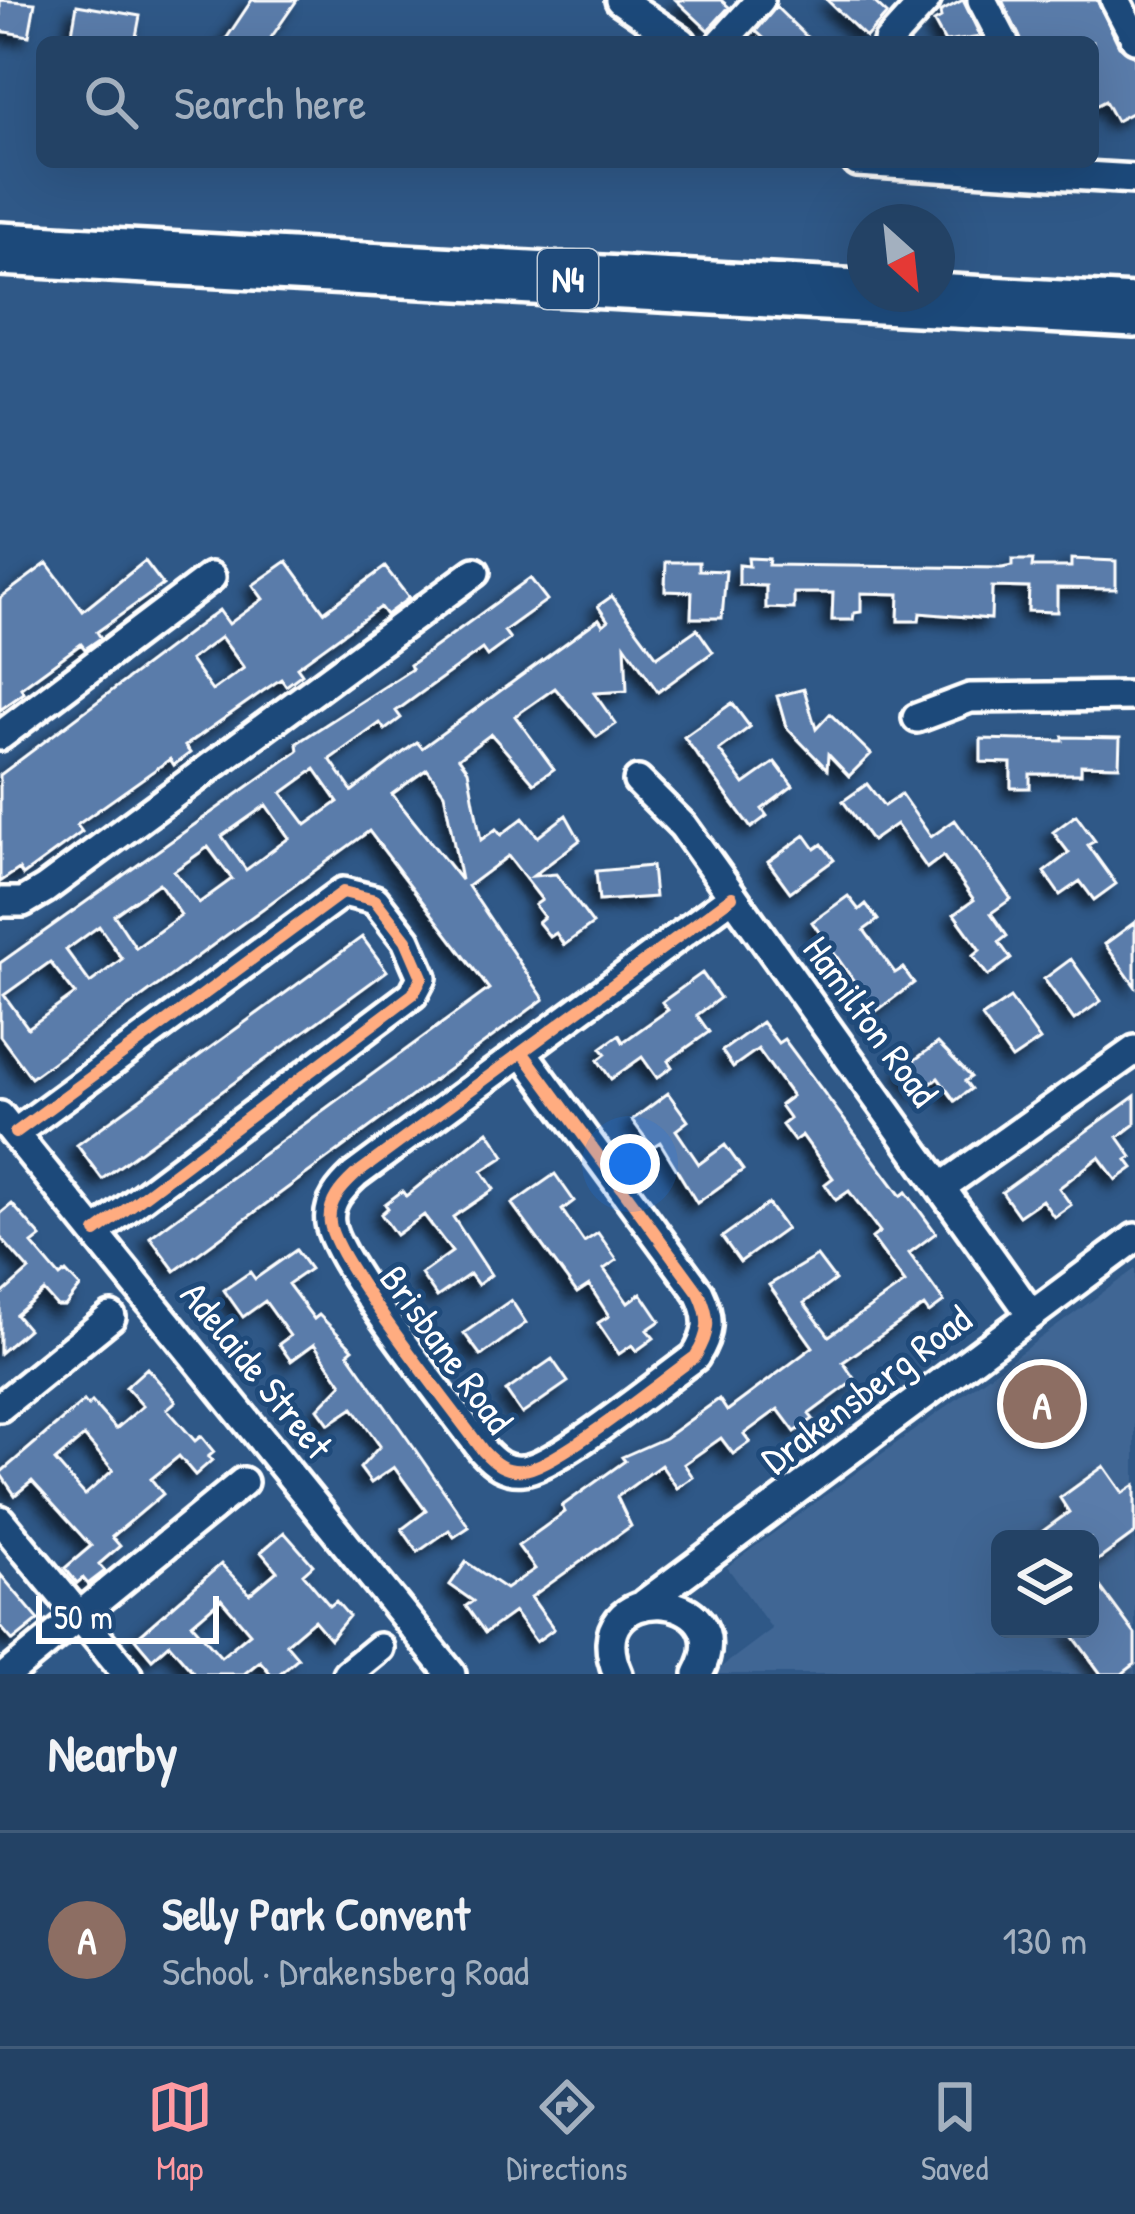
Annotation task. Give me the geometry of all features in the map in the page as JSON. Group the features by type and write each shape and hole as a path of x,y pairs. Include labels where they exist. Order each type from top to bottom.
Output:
{"highway":[{"name":"N4","path":"0,249 1135,310"},
{"path":"0,278 241,264"}],"street":[{"path":"620,0 673,36"},
{"path":"727,36 760,0"},
{"path":"893,36 926,0"},
{"path":"982,0 1001,36"},
{"path":"1115,0 1135,38"},
{"path":"1054,168 1135,179"},
{"path":"0,902 22,902 45,889 475,572"},
{"path":"0,736 211,577"},
{"path":"917,718 970,698 1135,697"},
{"name":"Hamilton Road","path":"638,781 683,826 1031,1314"},
{"path":"7,1125 343,892 365,893 375,900 418,963 422,977 413,994 96,1232"},
{"name":"Brisbane Road","path":"523,1053 699,1294 708,1323 706,1339 694,1357 554,1456 521,1471 496,1465 483,1451 350,1267 335,1242 329,1214 334,1197 355,1175 732,897"},
{"path":"944,1186 1135,1050"},
{"name":"Adelaide Street","path":"7,1125 452,1674"},
{"name":"Drakensberg Road","path":"618,1674 611,1647 614,1632 632,1610 1135,1238"},
{"path":"0,1407 111,1317"},
{"path":"8,1674 243,1482"},
{"path":"0,1520 127,1674"},
{"path":"645,1604 676,1604 700,1626 706,1654 698,1674"},
{"path":"347,1674 379,1648"}],"shaded area":[{"path":"1135,1269 1135,1674 712,1674 772,1629 727,1567"}],"building":[{"path":"0,0 35,3 29,36 0,31"},
{"path":"252,0 297,0 272,36 228,36"},
{"path":"676,0 721,0 729,7 708,30"},
{"path":"827,0 872,0 887,14 865,36"},
{"path":"963,0 981,36 942,36 934,22 941,18 940,12"},
{"path":"1002,0 1097,0 1119,46 1135,56 1135,111 1116,121 1105,101 1099,104 1099,36 1019,36"},
{"path":"77,5 140,16 136,36 72,36"},
{"path":"776,7 806,36 761,36 756,31"},
{"path":"748,558 769,559 768,565 1002,568 1012,566 1012,560 1033,560 1032,567 1071,567 1071,559 1116,561 1116,589 1057,588 1057,612 1028,611 1029,588 992,587 991,619 920,613 919,621 898,621 899,594 861,593 861,612 854,613 853,620 832,620 833,593 794,593 794,609 766,608 766,586 739,585 739,565 749,566"},
{"path":"145,561 163,585 97,632 101,638 85,649 81,644 21,688 24,693 0,710 0,598 47,563 83,611"},
{"path":"287,561 324,612 385,567 409,598 386,615 380,607 297,667 302,674 286,686 281,679 263,691 185,746 190,753 174,765 170,759 77,825 82,832 23,875 19,869 0,882 0,775 219,610 229,624 263,599 253,585","holes":["221,637 244,668 212,691 190,660"]},
{"path":"666,562 699,562 699,570 726,571 722,618 691,618 692,592 665,591"},
{"path":"530,578 547,600 504,631 510,639 487,656 482,649 396,711 401,718 385,730 380,723 330,759 352,791 417,742 422,748 599,619 603,625 608,621 598,606 612,596 657,657 697,629 713,652 658,692 625,645 627,691 594,693 616,724 597,737 555,688 515,716 554,769 534,783 491,734 459,758 468,770 481,840 496,829 501,835 523,818 538,837 566,815 580,840 533,876 556,874 593,924 564,945 556,933 550,937 538,922 544,917 535,905 542,900 508,856 468,886 544,999 175,1271 150,1237 489,989 369,831 31,1078 0,1036 0,963 298,751 297,743 412,669 410,665","holes":["315,769 338,802 306,825 282,793","427,769 444,793 461,880 392,794","266,805 289,838 246,870 222,836","208,847 232,879 199,903 174,871","159,883 181,915 136,948 114,915","99,926 122,959 90,983 66,950","50,962 75,994 28,1028 4,995"]},
{"path":"804,689 816,729 830,714 871,754 849,776 828,754 827,769 786,727 777,696"},
{"path":"732,703 750,727 719,750 744,784 775,762 793,786 762,809 767,816 751,828 684,737"},
{"path":"1063,737 1120,738 1119,766 1081,765 1081,774 1030,774 1030,788 1011,788 1011,763 981,762 981,739 1063,741"},
{"path":"867,784 884,806 901,794 931,837 955,820 1011,899 991,913 1007,936 999,942 1011,959 988,976 973,956 980,950 954,914 974,900 943,856 927,868 896,824 872,841 843,801"},
{"path":"1076,815 1095,841 1088,845 1116,884 1094,900 1080,881 1060,895 1044,872 1069,853 1053,832"},
{"path":"805,835 815,849 822,844 834,860 790,892 768,862"},
{"path":"652,866 655,897 599,901 596,871"},
{"path":"848,896 859,910 866,904 878,920 864,930 895,973 903,968 914,983 870,1016 848,985 854,981 812,922"},
{"path":"1135,922 1135,986 1105,944"},
{"path":"362,937 387,971 102,1179 77,1145"},
{"path":"1071,959 1101,1001 1074,1020 1044,979"},
{"path":"702,973 720,998 697,1015 709,1032 668,1061 672,1067 657,1078 642,1057 611,1079 598,1060 606,1054 601,1048 619,1035 623,1042 668,1010 662,1002"},
{"path":"1010,998 1040,1040 1012,1059 982,1017"},
{"path":"762,1022 778,1043 784,1039 901,1196 906,1192 936,1233 909,1253 944,1302 929,1313 924,1306 843,1362 855,1380 809,1414 813,1419 795,1432 778,1409 744,1434 750,1442 733,1454 721,1438 684,1464 693,1477 677,1488 661,1465 617,1497 631,1526 531,1597 554,1629 536,1642 514,1612 485,1633 466,1606 473,1601 450,1585 466,1562 506,1589 535,1569 518,1546 565,1512 562,1506 625,1461 622,1457 665,1438 719,1399 727,1411 813,1347 769,1285 817,1256 835,1280 804,1303 829,1336 905,1283 872,1238 880,1232 849,1191 836,1200 825,1184 833,1178 802,1135 794,1141 782,1125 790,1119 780,1105 792,1096 758,1049 733,1067 722,1051"},
{"path":"938,1043 971,1077 965,1081 971,1089 955,1101 938,1078 920,1092 902,1069"},
{"path":"668,1093 688,1121 676,1130 699,1164 725,1145 743,1170 697,1203 660,1142 652,1147 632,1120"},
{"path":"1135,1096 1135,1124 1118,1137 1132,1157 1127,1160 1133,1168 1116,1180 1099,1157 1059,1188 1071,1205 1054,1217 1042,1200 1019,1216 1002,1192"},
{"path":"488,1131 505,1156 482,1171 494,1189 453,1217 491,1275 478,1285 470,1274 437,1297 421,1274 452,1252 424,1215 396,1235 381,1214 388,1208 385,1204 402,1191 406,1196"},
{"path":"555,1174 574,1201 562,1210 584,1242 598,1233 617,1260 604,1269 628,1303 641,1293 660,1321 647,1330 654,1338 636,1351 632,1345 619,1354 598,1323 609,1316 589,1285 577,1293 512,1204"},
{"path":"12,1204 41,1237 32,1244 60,1277 66,1272 80,1287 65,1306 57,1306 44,1291 16,1315 28,1329 0,1353 0,1296 29,1270 0,1237 0,1214"},
{"path":"768,1204 786,1229 740,1262 722,1237"},
{"path":"296,1250 310,1269 288,1284 314,1319 319,1315 353,1349 348,1353 469,1527 454,1537 449,1530 418,1552 402,1529 426,1511 394,1467 371,1483 360,1468 380,1446 353,1408 329,1424 318,1409 342,1384 314,1344 291,1361 279,1344 290,1336 265,1301 243,1317 224,1290 250,1272 255,1279"},
{"path":"511,1300 526,1323 481,1356 464,1333"},
{"path":"552,1359 568,1382 522,1414 506,1391"},
{"path":"147,1368 176,1401 167,1409 195,1441 201,1436 214,1452 208,1457 212,1460 195,1475 179,1456 151,1479 163,1494 112,1537 120,1546 99,1564 105,1571 88,1584 83,1578 77,1583 65,1568 91,1546 32,1481 15,1495 0,1473 84,1401 88,1406 92,1402 116,1429 143,1406 126,1387","holes":["84,1436 113,1470 85,1495 55,1461"]},
{"path":"1104,1466 1123,1493 1135,1485 1135,1533 1099,1559 1099,1530 1044,1530 1069,1512 1060,1498"},
{"path":"284,1532 313,1565 303,1574 330,1606 336,1601 349,1616 330,1639 314,1620 286,1644 298,1658 279,1674 271,1674 260,1661 244,1674 195,1674 169,1644 152,1659 135,1639 221,1564 250,1594 277,1571 261,1552","holes":["221,1599 250,1633 221,1657 192,1624"]},
{"path":"0,1574 39,1620 13,1641 0,1626"},
{"path":"1099,1585 1135,1634 1135,1664 1122,1674 1101,1674 1075,1638 1099,1638"}],"cycle path":[{"path":"15,1133 343,892 375,900 406,940 422,977 413,994 96,1232"},
{"path":"523,1053 699,1293 707,1326 695,1357 609,1421 538,1466 511,1470 483,1451 373,1301 337,1242 330,1223 333,1202 355,1175 732,897"}],"place":[{"name":"Selly Park Convent","path":"1042,1404"}]}
